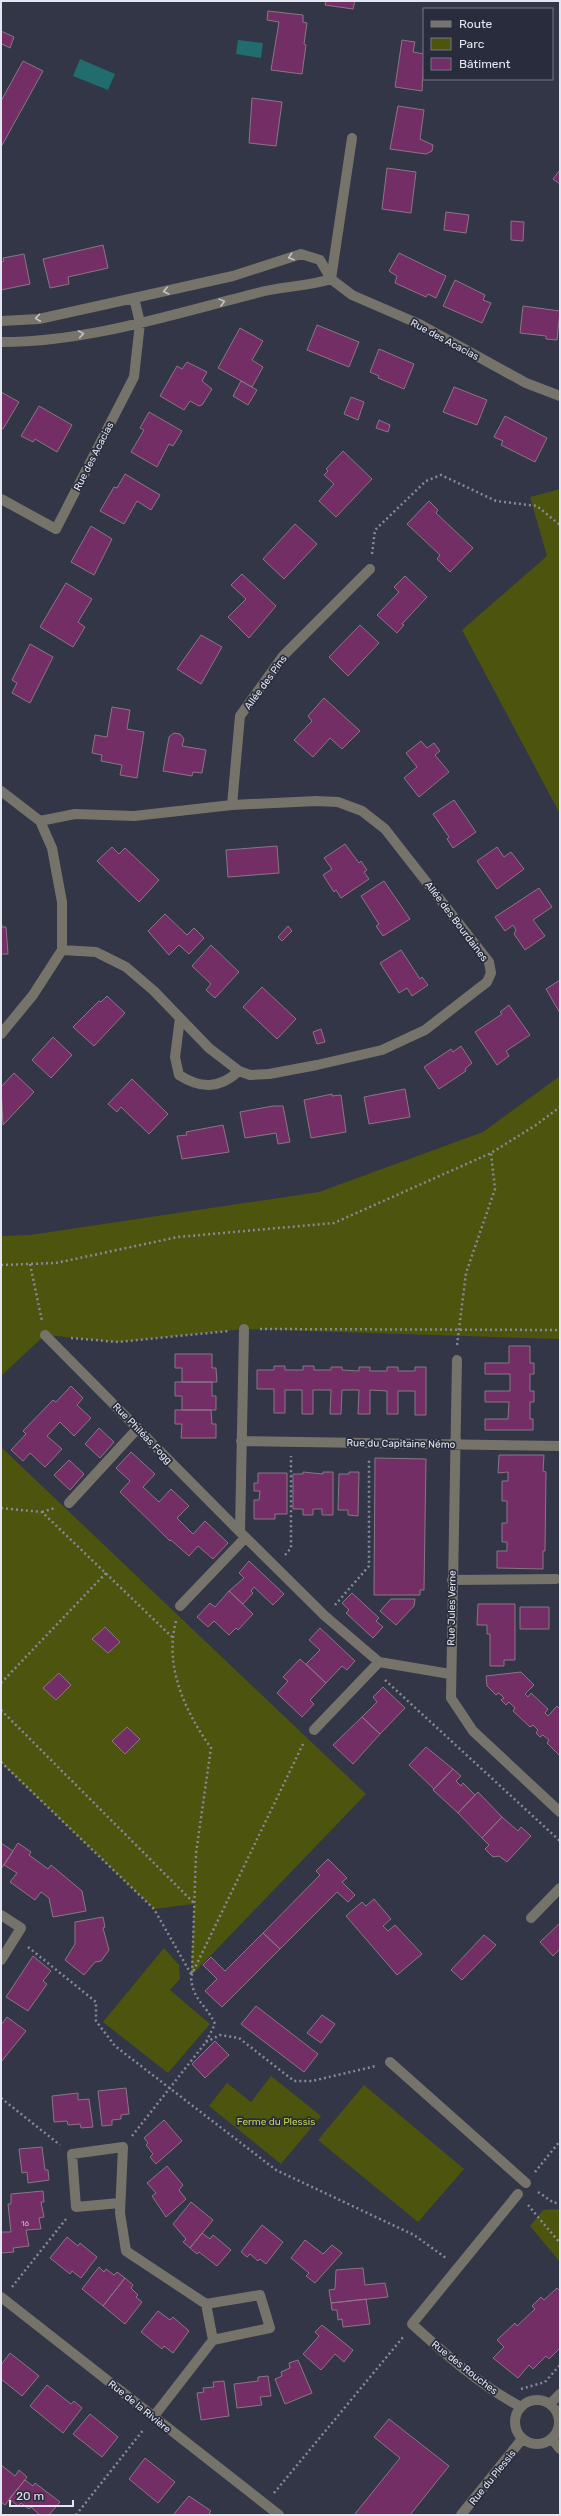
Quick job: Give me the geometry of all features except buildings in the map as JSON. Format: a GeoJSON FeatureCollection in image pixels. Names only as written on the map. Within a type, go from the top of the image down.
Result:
{"type":"FeatureCollection","features":[{"type":"Feature","properties":{"kind":"street"},"geometry":{"type":"LineString","coordinates":[[1,342],[34,342],[140,323],[260,292],[307,286],[331,279],[352,138]]}},
{"type":"Feature","properties":{"kind":"street","name":"Rue des Acacias"},"geometry":{"type":"LineString","coordinates":[[1,321],[39,319],[233,276],[302,254],[320,260],[331,279],[352,295],[420,324],[526,383],[560,396]]}},
{"type":"Feature","properties":{"kind":"street","name":"Rue des Acacias"},"geometry":{"type":"LineString","coordinates":[[1,499],[56,529],[134,377],[140,323],[134,298]]}},
{"type":"Feature","properties":{"kind":"street","name":"Allée des Pins"},"geometry":{"type":"LineString","coordinates":[[232,805],[240,716],[283,656],[370,568]]}},
{"type":"Feature","properties":{"kind":"street"},"geometry":{"type":"LineString","coordinates":[[1,791],[40,821],[52,848],[62,902],[62,950],[33,995],[1,1034]]}},
{"type":"Feature","properties":{"kind":"street","name":"Allée des Bourdaines"},"geometry":{"type":"LineString","coordinates":[[40,821],[74,814],[134,816],[232,805],[316,801],[338,802],[362,811],[389,835],[489,962],[491,973],[487,982],[425,1030],[382,1050],[269,1074],[250,1075],[239,1071],[209,1048],[180,1018],[126,967],[96,952],[62,950]]}},
{"type":"Feature","properties":{"kind":"street"},"geometry":{"type":"LineString","coordinates":[[180,1018],[175,1057],[179,1075],[195,1085],[209,1085],[229,1080],[239,1071]]}},
{"type":"Feature","properties":{"kind":"street"},"geometry":{"type":"LineString","coordinates":[[180,1606],[242,1535],[241,1441],[244,1329]]}},
{"type":"Feature","properties":{"kind":"street","name":"Rue Philéas Fogg"},"geometry":{"type":"LineString","coordinates":[[45,1335],[242,1535],[376,1665]]}},
{"type":"Feature","properties":{"kind":"street","name":"Rue Jules Verne"},"geometry":{"type":"LineString","coordinates":[[457,1360],[450,1674],[451,1698],[472,1731],[560,1812]]}},
{"type":"Feature","properties":{"kind":"street"},"geometry":{"type":"LineString","coordinates":[[69,1503],[138,1428]]}},
{"type":"Feature","properties":{"kind":"street","name":"Rue du Capitaine Némo"},"geometry":{"type":"LineString","coordinates":[[241,1441],[560,1446]]}},
{"type":"Feature","properties":{"kind":"street"},"geometry":{"type":"LineString","coordinates":[[452,1580],[556,1579]]}},
{"type":"Feature","properties":{"kind":"street"},"geometry":{"type":"LineString","coordinates":[[314,1730],[376,1665],[450,1674]]}},
{"type":"Feature","properties":{"kind":"street"},"geometry":{"type":"LineString","coordinates":[[531,1918],[560,1888]]}},
{"type":"Feature","properties":{"kind":"street"},"geometry":{"type":"LineString","coordinates":[[1,1915],[21,1928],[1,1960]]}},
{"type":"Feature","properties":{"kind":"street"},"geometry":{"type":"LineString","coordinates":[[390,2062],[526,2183]]}},
{"type":"Feature","properties":{"kind":"street"},"geometry":{"type":"LineString","coordinates":[[120,2203],[76,2207],[72,2154],[123,2147],[120,2203],[126,2251],[206,2304],[260,2295],[270,2328],[213,2340],[154,2416]]}},
{"type":"Feature","properties":{"kind":"street"},"geometry":{"type":"LineString","coordinates":[[412,2324],[518,2194]]}},
{"type":"Feature","properties":{"kind":"street","name":"Rue de la Rivière"},"geometry":{"type":"LineString","coordinates":[[2,2299],[154,2416],[279,2515]]}},
{"type":"Feature","properties":{"kind":"street"},"geometry":{"type":"LineString","coordinates":[[206,2304],[213,2340]]}},
{"type":"Feature","properties":{"kind":"street","name":"Rue des Rouches"},"geometry":{"type":"LineString","coordinates":[[412,2324],[439,2348],[507,2399],[521,2407]]}},
{"type":"Feature","properties":{"kind":"street"},"geometry":{"type":"LineString","coordinates":[[550,2404],[560,2394]]}},
{"type":"Feature","properties":{"kind":"street"},"geometry":{"type":"LineString","coordinates":[[535,2400],[550,2404],[558,2417],[559,2425],[552,2439],[537,2444],[522,2438],[515,2423],[521,2407],[535,2400]]}},
{"type":"Feature","properties":{"kind":"street","name":"Rue du Plessis"},"geometry":{"type":"LineString","coordinates":[[461,2515],[522,2438]]}},
{"type":"Feature","properties":{"kind":"street"},"geometry":{"type":"LineString","coordinates":[[552,2439],[560,2449]]}},
{"type":"Feature","properties":{"kind":"path"},"geometry":{"type":"LineString","coordinates":[[370,568],[375,530],[426,481],[441,475],[496,502],[537,506],[560,525]]}},
{"type":"Feature","properties":{"kind":"path"},"geometry":{"type":"LineString","coordinates":[[1,1265],[56,1263],[178,1237],[334,1223],[490,1153],[536,1125],[560,1107]]}},
{"type":"Feature","properties":{"kind":"path"},"geometry":{"type":"LineString","coordinates":[[458,1330],[466,1273],[495,1189],[490,1153]]}},
{"type":"Feature","properties":{"kind":"path"},"geometry":{"type":"LineString","coordinates":[[30,1264],[45,1335],[118,1342],[244,1329],[560,1330]]}},
{"type":"Feature","properties":{"kind":"path"},"geometry":{"type":"LineString","coordinates":[[275,1566],[292,1548],[291,1441]]}},
{"type":"Feature","properties":{"kind":"path"},"geometry":{"type":"LineString","coordinates":[[325,1616],[369,1566],[369,1442]]}},
{"type":"Feature","properties":{"kind":"path"},"geometry":{"type":"LineString","coordinates":[[1,1508],[42,1512],[172,1637]]}},
{"type":"Feature","properties":{"kind":"path"},"geometry":{"type":"LineString","coordinates":[[1,1683],[106,1573]]}},
{"type":"Feature","properties":{"kind":"path"},"geometry":{"type":"LineString","coordinates":[[123,2147],[168,2087],[206,2042],[215,2024],[211,2015],[192,1990],[196,1853],[211,1748],[191,1720],[178,1690],[172,1637],[180,1606]]}},
{"type":"Feature","properties":{"kind":"path"},"geometry":{"type":"LineString","coordinates":[[376,1665],[560,1842]]}},
{"type":"Feature","properties":{"kind":"path"},"geometry":{"type":"LineString","coordinates":[[1,1710],[194,1903]]}},
{"type":"Feature","properties":{"kind":"path"},"geometry":{"type":"LineString","coordinates":[[192,1976],[305,1741],[314,1730]]}},
{"type":"Feature","properties":{"kind":"path"},"geometry":{"type":"LineString","coordinates":[[1,1762],[154,1909],[192,1976]]}},
{"type":"Feature","properties":{"kind":"path"},"geometry":{"type":"LineString","coordinates":[[16,1937],[96,2002],[96,2021],[115,2046],[276,2170],[414,2235],[458,2266]]}},
{"type":"Feature","properties":{"kind":"path"},"geometry":{"type":"LineString","coordinates":[[206,2042],[220,2035],[239,2038],[294,2081],[312,2081],[390,2062]]}},
{"type":"Feature","properties":{"kind":"path"},"geometry":{"type":"LineString","coordinates":[[1,2098],[72,2154]]}},
{"type":"Feature","properties":{"kind":"path"},"geometry":{"type":"LineString","coordinates":[[560,2141],[526,2183],[554,2203],[560,2202]]}},
{"type":"Feature","properties":{"kind":"path"},"geometry":{"type":"LineString","coordinates":[[518,2194],[560,2243]]}},
{"type":"Feature","properties":{"kind":"path"},"geometry":{"type":"LineString","coordinates":[[2,2299],[76,2207]]}},
{"type":"Feature","properties":{"kind":"path"},"geometry":{"type":"LineString","coordinates":[[265,2504],[412,2324]]}},
{"type":"Feature","properties":{"kind":"path"},"geometry":{"type":"LineString","coordinates":[[507,2399],[513,2392],[545,2382],[560,2365]]}},
{"type":"Feature","properties":{"kind":"path"},"geometry":{"type":"LineString","coordinates":[[76,2515],[154,2416]]}},
{"type":"Feature","properties":{"kind":"green space"},"geometry":{"type":"Polygon","coordinates":[[[560,489],[560,814],[462,630],[547,556],[530,497],[560,489]]]}},
{"type":"Feature","properties":{"kind":"green space"},"geometry":{"type":"Polygon","coordinates":[[[560,1076],[560,1388],[559,1339],[244,1329],[118,1342],[45,1335],[1,1376],[1,1236],[30,1235],[319,1192],[483,1132],[560,1076]]]}},
{"type":"Feature","properties":{"kind":"green space"},"geometry":{"type":"Polygon","coordinates":[[[1,1447],[366,1794],[191,1976],[194,1904],[154,1909],[1,1763],[1,1447]]]}},
{"type":"Feature","properties":{"kind":"green space"},"geometry":{"type":"Polygon","coordinates":[[[164,1948],[179,1965],[180,1979],[170,1990],[210,2024],[168,2073],[103,2022],[164,1948]]]}},
{"type":"Feature","properties":{"kind":"green space","name":"Ferme du Plessis"},"geometry":{"type":"Polygon","coordinates":[[[271,2076],[321,2116],[281,2164],[209,2106],[227,2083],[251,2102],[271,2076]]]}},
{"type":"Feature","properties":{"kind":"green space"},"geometry":{"type":"Polygon","coordinates":[[[364,2085],[464,2169],[418,2222],[318,2140],[364,2085]]]}},
{"type":"Feature","properties":{"kind":"green space"},"geometry":{"type":"Polygon","coordinates":[[[560,2209],[560,2262],[530,2226],[543,2210],[560,2209]]]}},
{"type":"Feature","properties":{"kind":"shaded area"},"geometry":{"type":"Polygon","coordinates":[[[238,40],[263,43],[261,58],[236,54],[238,40]]]}},
{"type":"Feature","properties":{"kind":"shaded area"},"geometry":{"type":"Polygon","coordinates":[[[80,59],[115,74],[108,90],[73,76],[80,59]]]}}]}
